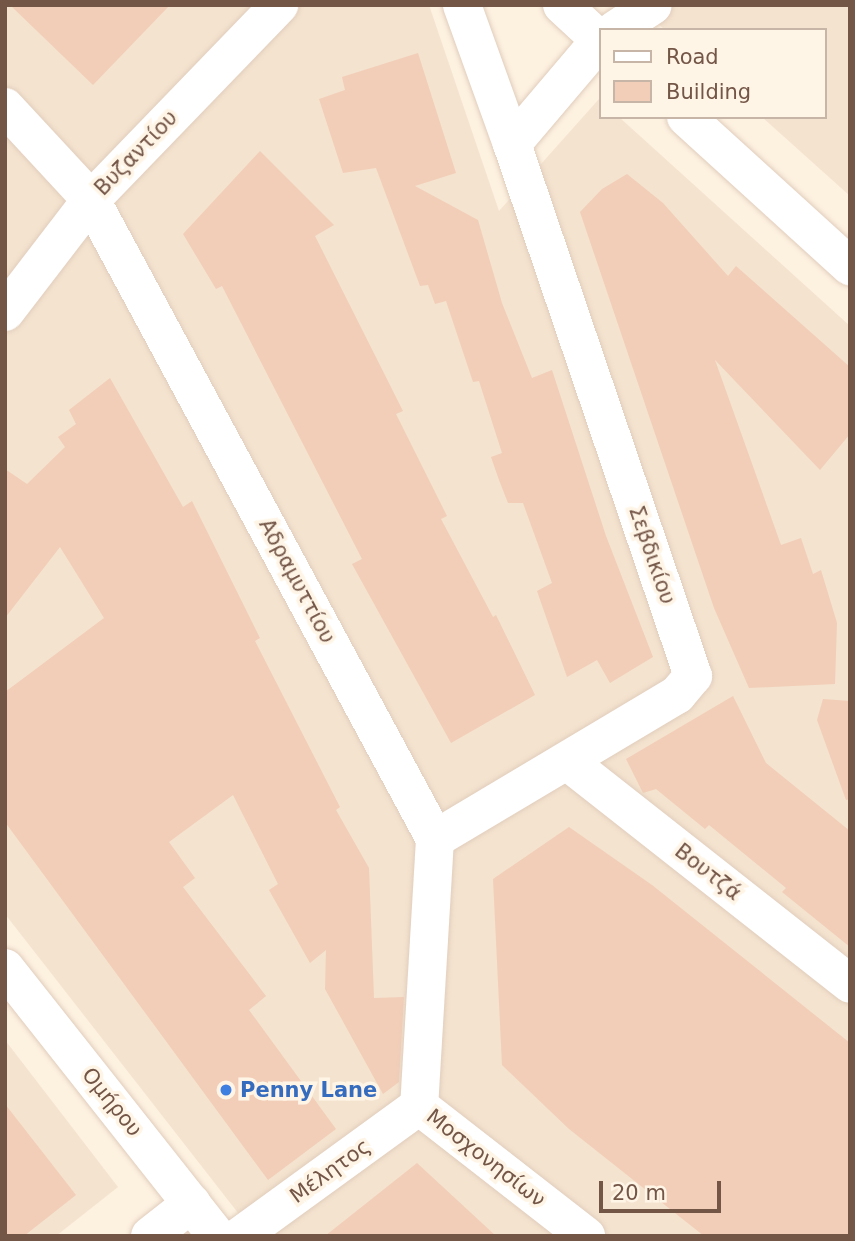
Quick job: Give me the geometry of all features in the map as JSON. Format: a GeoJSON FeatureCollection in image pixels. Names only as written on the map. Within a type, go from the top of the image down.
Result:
{"type":"FeatureCollection","features":[{"type":"Feature","properties":{"kind":"street","name":"Βυζαντίου"},"geometry":{"type":"LineString","coordinates":[[5,313],[91,200],[279,5]]}},
{"type":"Feature","properties":{"kind":"street","name":"Σεβδικίου"},"geometry":{"type":"LineString","coordinates":[[435,839],[677,695],[693,676],[462,5]]}},
{"type":"Feature","properties":{"kind":"street"},"geometry":{"type":"LineString","coordinates":[[562,5],[600,34]]}},
{"type":"Feature","properties":{"kind":"street"},"geometry":{"type":"LineString","coordinates":[[618,28],[653,5]]}},
{"type":"Feature","properties":{"kind":"street"},"geometry":{"type":"LineString","coordinates":[[512,144],[600,42]]}},
{"type":"Feature","properties":{"kind":"street","name":"Αδραμυττίου"},"geometry":{"type":"LineString","coordinates":[[5,107],[91,200],[435,839]]}},
{"type":"Feature","properties":{"kind":"street"},"geometry":{"type":"LineString","coordinates":[[688,119],[850,266]]}},
{"type":"Feature","properties":{"kind":"street","name":"Βουτζά"},"geometry":{"type":"LineString","coordinates":[[567,761],[850,984]]}},
{"type":"Feature","properties":{"kind":"street"},"geometry":{"type":"LineString","coordinates":[[419,1106],[435,839]]}},
{"type":"Feature","properties":{"kind":"street","name":"Ομήρου"},"geometry":{"type":"LineString","coordinates":[[5,968],[218,1236]]}},
{"type":"Feature","properties":{"kind":"street","name":"Μέλητος"},"geometry":{"type":"LineString","coordinates":[[240,1236],[419,1106]]}},
{"type":"Feature","properties":{"kind":"street","name":"Μοσχονησίων"},"geometry":{"type":"LineString","coordinates":[[419,1106],[586,1236]]}},
{"type":"Feature","properties":{"kind":"street"},"geometry":{"type":"LineString","coordinates":[[150,1236],[192,1203]]}},
{"type":"Feature","properties":{"kind":"shaded area"},"geometry":{"type":"Polygon","coordinates":[[[5,5],[429,5],[499,211],[599,99],[600,119],[621,119],[850,326],[850,1236],[256,1236],[5,914],[5,5]]]}},
{"type":"Feature","properties":{"kind":"shaded area"},"geometry":{"type":"Polygon","coordinates":[[[638,5],[850,5],[850,196],[764,119],[827,119],[827,28],[663,28],[638,5]]]}},
{"type":"Feature","properties":{"kind":"shaded area"},"geometry":{"type":"Polygon","coordinates":[[[5,1040],[118,1187],[56,1236],[5,1236],[5,1040]]]}},
{"type":"Feature","properties":{"kind":"building"},"geometry":{"type":"Polygon","coordinates":[[[10,5],[170,5],[93,85],[10,5]]]}},
{"type":"Feature","properties":{"kind":"building"},"geometry":{"type":"Polygon","coordinates":[[[418,53],[456,173],[415,186],[478,220],[502,303],[532,378],[552,370],[606,536],[653,657],[610,683],[597,660],[567,677],[537,591],[552,583],[523,503],[508,503],[499,480],[491,457],[502,453],[479,381],[473,382],[446,301],[435,304],[428,285],[420,286],[376,168],[343,173],[319,99],[345,90],[342,77],[418,53]]]}},
{"type":"Feature","properties":{"kind":"building"},"geometry":{"type":"Polygon","coordinates":[[[260,151],[334,225],[315,236],[403,411],[396,414],[447,516],[441,519],[493,617],[496,615],[535,695],[451,743],[352,564],[362,559],[222,286],[216,289],[183,234],[260,151]]]}},
{"type":"Feature","properties":{"kind":"building"},"geometry":{"type":"Polygon","coordinates":[[[627,174],[663,203],[728,276],[736,266],[850,367],[850,434],[820,470],[715,360],[781,545],[801,538],[813,574],[821,570],[837,623],[835,684],[749,688],[714,608],[580,212],[602,189],[627,174]]]}},
{"type":"Feature","properties":{"kind":"building"},"geometry":{"type":"Polygon","coordinates":[[[110,378],[183,507],[192,501],[260,638],[255,641],[340,807],[336,810],[369,868],[374,998],[404,997],[399,1082],[383,1094],[325,989],[326,950],[310,963],[269,890],[278,884],[233,795],[169,842],[195,878],[183,887],[266,996],[249,1010],[336,1129],[268,1180],[5,822],[5,692],[104,618],[60,547],[5,618],[5,469],[27,484],[65,447],[58,437],[76,424],[69,410],[110,378]]]}},
{"type":"Feature","properties":{"kind":"building"},"geometry":{"type":"Polygon","coordinates":[[[733,696],[766,763],[850,831],[850,947],[782,892],[786,888],[709,825],[705,829],[656,789],[643,793],[626,759],[733,696]]]}},
{"type":"Feature","properties":{"kind":"building"},"geometry":{"type":"Polygon","coordinates":[[[823,699],[850,701],[850,799],[846,800],[817,720],[823,699]]]}},
{"type":"Feature","properties":{"kind":"building"},"geometry":{"type":"Polygon","coordinates":[[[569,827],[652,885],[850,1043],[850,1236],[704,1236],[569,1129],[502,1065],[493,879],[569,827]]]}},
{"type":"Feature","properties":{"kind":"building"},"geometry":{"type":"Polygon","coordinates":[[[5,1104],[76,1195],[24,1236],[5,1236],[5,1104]]]}},
{"type":"Feature","properties":{"kind":"building"},"geometry":{"type":"Polygon","coordinates":[[[417,1163],[496,1236],[325,1236],[417,1163]]]}},
{"type":"Feature","properties":{"kind":"place","name":"Penny Lane"},"geometry":{"type":"Point","coordinates":[226,1090]}}]}
